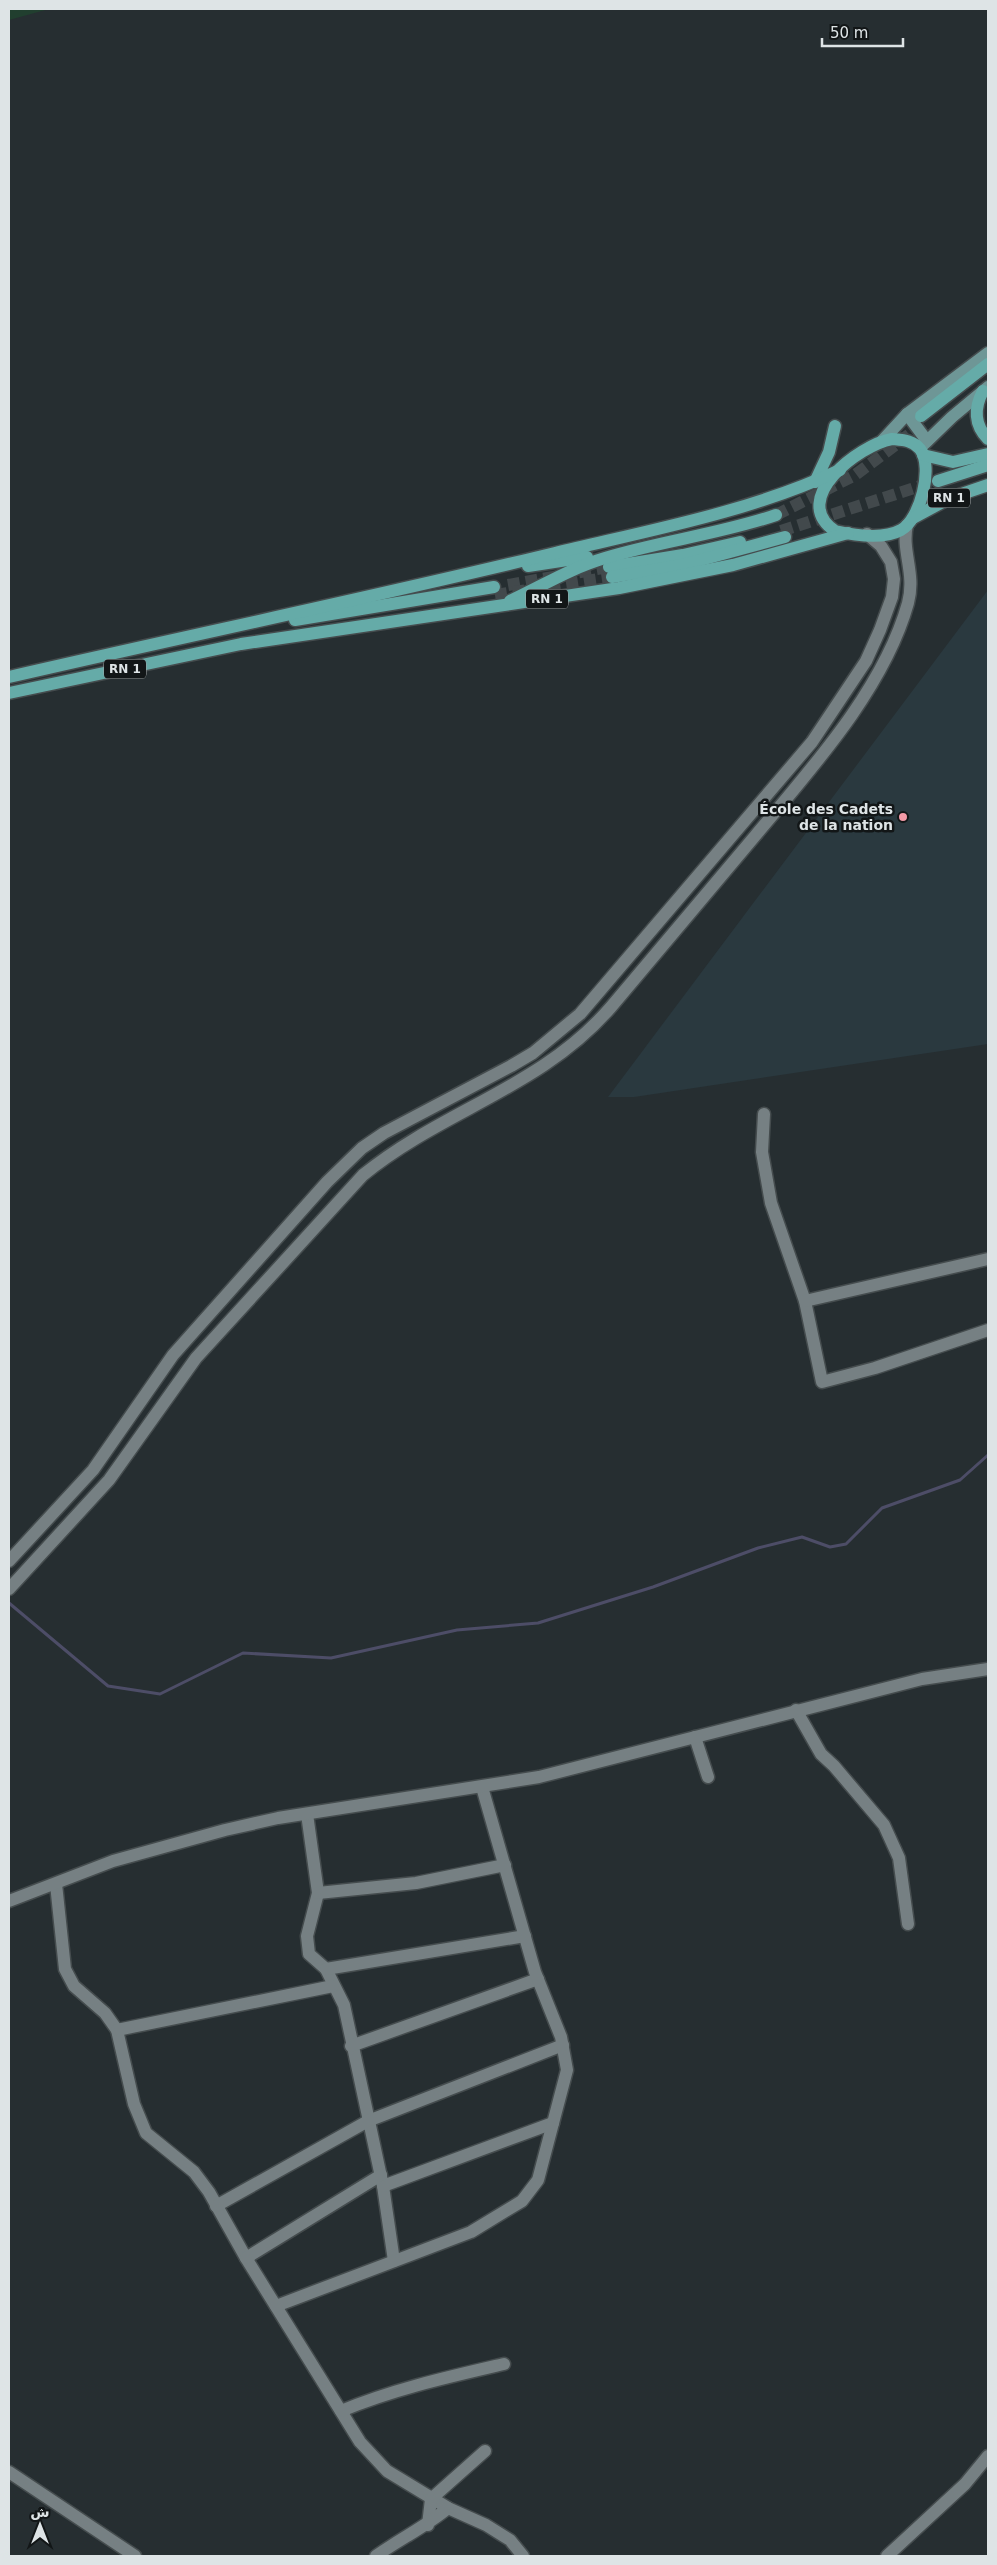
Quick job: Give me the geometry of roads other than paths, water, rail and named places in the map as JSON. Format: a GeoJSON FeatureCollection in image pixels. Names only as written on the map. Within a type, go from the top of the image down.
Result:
{"type":"FeatureCollection","features":[{"type":"Feature","properties":{"kind":"main road"},"geometry":{"type":"LineString","coordinates":[[496,568],[740,508],[815,482],[840,470],[882,441],[907,414],[988,353]]}},
{"type":"Feature","properties":{"kind":"main road"},"geometry":{"type":"LineString","coordinates":[[988,364],[923,419],[988,373]]}},
{"type":"Feature","properties":{"kind":"main road"},"geometry":{"type":"LineString","coordinates":[[923,448],[986,389]]}},
{"type":"Feature","properties":{"kind":"main road"},"geometry":{"type":"LineString","coordinates":[[986,389],[977,402],[977,420],[988,439]]}},
{"type":"Feature","properties":{"kind":"main road"},"geometry":{"type":"LineString","coordinates":[[840,470],[822,489],[819,508],[824,521],[830,527],[848,533],[890,534],[910,522],[921,498],[925,478],[923,448],[907,414]]}},
{"type":"Feature","properties":{"kind":"main road"},"geometry":{"type":"LineString","coordinates":[[815,482],[829,452],[835,426]]}},
{"type":"Feature","properties":{"kind":"main road"},"geometry":{"type":"LineString","coordinates":[[882,441],[903,440],[953,462],[988,454]]}},
{"type":"Feature","properties":{"kind":"main road"},"geometry":{"type":"LineString","coordinates":[[988,465],[939,484],[988,472]]}},
{"type":"Feature","properties":{"kind":"main road","name":"RN 1"},"geometry":{"type":"LineString","coordinates":[[910,522],[950,498],[988,485]]}},
{"type":"Feature","properties":{"kind":"main road"},"geometry":{"type":"LineString","coordinates":[[228,627],[260,626],[495,597],[591,562],[746,525],[775,512],[583,558],[533,566],[496,568]]}},
{"type":"Feature","properties":{"kind":"main road","name":"RN 1"},"geometry":{"type":"LineString","coordinates":[[9,693],[241,644],[495,597],[619,588],[733,565],[848,533]]}},
{"type":"Feature","properties":{"kind":"main road"},"geometry":{"type":"LineString","coordinates":[[610,572],[682,565],[783,534]]}},
{"type":"Feature","properties":{"kind":"main road","name":"RN 1"},"geometry":{"type":"LineString","coordinates":[[9,677],[496,568]]}},
{"type":"Feature","properties":{"kind":"street"},"geometry":{"type":"LineString","coordinates":[[9,1589],[109,1480],[186,1369],[363,1175],[391,1152],[426,1130],[543,1068],[592,1030],[827,750],[869,686],[889,649],[908,603],[912,581],[905,537],[910,522]]}},
{"type":"Feature","properties":{"kind":"street"},"geometry":{"type":"LineString","coordinates":[[9,1561],[93,1470],[173,1355],[327,1182],[362,1148],[384,1133],[526,1058],[580,1014],[812,742],[866,660],[892,597],[894,579],[891,562],[881,546],[867,534]]}},
{"type":"Feature","properties":{"kind":"street"},"geometry":{"type":"LineString","coordinates":[[764,1114],[762,1152],[771,1202],[805,1301],[822,1382],[875,1368],[988,1330]]}},
{"type":"Feature","properties":{"kind":"street"},"geometry":{"type":"LineString","coordinates":[[805,1301],[988,1259]]}},
{"type":"Feature","properties":{"kind":"street"},"geometry":{"type":"LineString","coordinates":[[9,1901],[24,1893],[51,1886],[113,1861],[176,1842],[225,1830],[307,1814],[482,1787],[540,1776],[922,1679],[988,1669]]}},
{"type":"Feature","properties":{"kind":"street"},"geometry":{"type":"LineString","coordinates":[[796,1710],[821,1754],[834,1766],[884,1825],[899,1858],[908,1924]]}},
{"type":"Feature","properties":{"kind":"street"},"geometry":{"type":"LineString","coordinates":[[695,1736],[708,1777]]}},
{"type":"Feature","properties":{"kind":"street"},"geometry":{"type":"LineString","coordinates":[[276,2306],[471,2232],[522,2201],[538,2180],[567,2070],[563,2045],[538,1979],[482,1787]]}},
{"type":"Feature","properties":{"kind":"street"},"geometry":{"type":"LineString","coordinates":[[307,1814],[318,1893],[307,1936],[309,1954],[326,1969],[333,1986],[339,1991],[344,2005],[351,2046],[382,2180],[394,2261]]}},
{"type":"Feature","properties":{"kind":"street"},"geometry":{"type":"LineString","coordinates":[[318,1893],[416,1883],[505,1865]]}},
{"type":"Feature","properties":{"kind":"street"},"geometry":{"type":"LineString","coordinates":[[51,1886],[65,1969],[74,1986],[105,2013],[117,2030],[134,2104],[146,2133],[194,2172],[360,2442],[387,2471],[431,2499],[486,2525],[510,2540],[523,2556]]}},
{"type":"Feature","properties":{"kind":"street"},"geometry":{"type":"LineString","coordinates":[[326,1969],[525,1936]]}},
{"type":"Feature","properties":{"kind":"street"},"geometry":{"type":"LineString","coordinates":[[351,2046],[538,1979]]}},
{"type":"Feature","properties":{"kind":"street"},"geometry":{"type":"LineString","coordinates":[[117,2030],[333,1986]]}},
{"type":"Feature","properties":{"kind":"street"},"geometry":{"type":"LineString","coordinates":[[216,2206],[368,2121],[563,2045]]}},
{"type":"Feature","properties":{"kind":"street"},"geometry":{"type":"LineString","coordinates":[[246,2258],[382,2180],[554,2123]]}},
{"type":"Feature","properties":{"kind":"street"},"geometry":{"type":"LineString","coordinates":[[341,2411],[379,2395],[504,2364]]}},
{"type":"Feature","properties":{"kind":"street"},"geometry":{"type":"LineString","coordinates":[[428,2525],[431,2499],[485,2451]]}},
{"type":"Feature","properties":{"kind":"street"},"geometry":{"type":"LineString","coordinates":[[886,2556],[965,2484],[988,2456]]}},
{"type":"Feature","properties":{"kind":"street"},"geometry":{"type":"LineString","coordinates":[[9,2472],[135,2556]]}},
{"type":"Feature","properties":{"kind":"street"},"geometry":{"type":"LineString","coordinates":[[376,2556],[393,2544],[428,2525],[448,2508]]}},
{"type":"Feature","properties":{"kind":"waterway"},"geometry":{"type":"LineString","coordinates":[[9,1603],[108,1686],[160,1694],[243,1653],[331,1658],[457,1630],[538,1623],[653,1587],[758,1548],[802,1537],[830,1547],[846,1544],[882,1508],[960,1480],[988,1455]]}},
{"type":"Feature","properties":{"kind":"tunnel"},"geometry":{"type":"LineString","coordinates":[[776,515],[855,475],[926,422]]}},
{"type":"Feature","properties":{"kind":"tunnel"},"geometry":{"type":"LineString","coordinates":[[781,531],[933,482]]}},
{"type":"Feature","properties":{"kind":"tunnel"},"geometry":{"type":"LineString","coordinates":[[508,585],[609,567]]}},
{"type":"Feature","properties":{"kind":"tunnel"},"geometry":{"type":"LineString","coordinates":[[495,595],[612,577]]}},
{"type":"Feature","properties":{"kind":"place","name":"École des Cadets de la nation"},"geometry":{"type":"Point","coordinates":[903,817]}}]}
